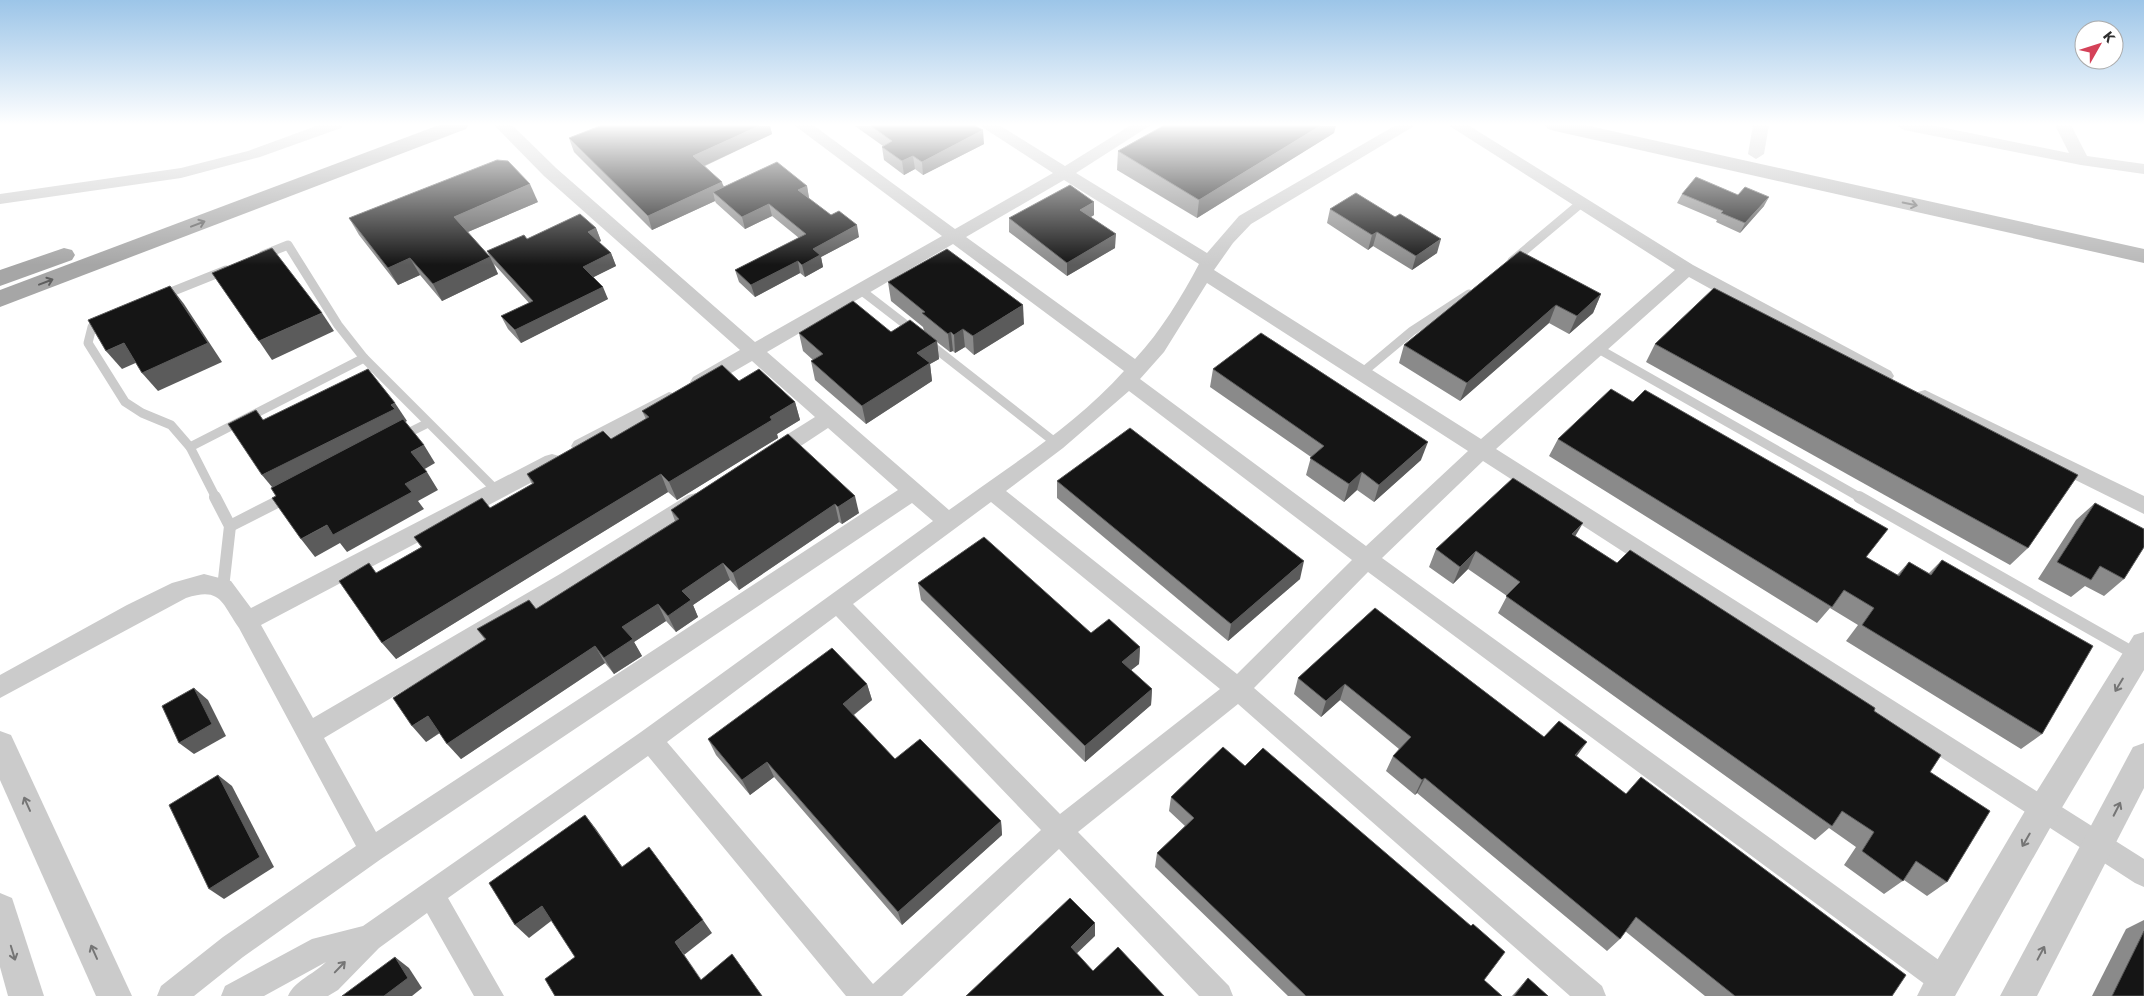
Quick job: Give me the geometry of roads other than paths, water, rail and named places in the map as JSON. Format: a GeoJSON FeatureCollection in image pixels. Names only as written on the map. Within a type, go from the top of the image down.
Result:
{"type":"FeatureCollection","features":[{"type":"Feature","properties":{"kind":"main road"},"geometry":{"type":"LineString","coordinates":[[0,278],[291,171]]}},
{"type":"Feature","properties":{"kind":"main road"},"geometry":{"type":"LineString","coordinates":[[0,299],[338,171]]}},
{"type":"Feature","properties":{"kind":"main road"},"geometry":{"type":"LineString","coordinates":[[1761,171],[2144,256]]}},
{"type":"Feature","properties":{"kind":"main road"},"geometry":{"type":"LineString","coordinates":[[1834,171],[2144,241]]}},
{"type":"Feature","properties":{"kind":"street"},"geometry":{"type":"LineString","coordinates":[[0,199],[187,171]]}},
{"type":"Feature","properties":{"kind":"street"},"geometry":{"type":"LineString","coordinates":[[549,171],[949,523]]}},
{"type":"Feature","properties":{"kind":"street"},"geometry":{"type":"LineString","coordinates":[[864,171],[953,237],[1367,559],[1940,988],[2043,810],[2140,650]]}},
{"type":"Feature","properties":{"kind":"street"},"geometry":{"type":"LineString","coordinates":[[1060,171],[1363,372],[2144,874]]}},
{"type":"Feature","properties":{"kind":"street"},"geometry":{"type":"LineString","coordinates":[[247,621],[497,491],[754,353],[1068,171]]}},
{"type":"Feature","properties":{"kind":"street"},"geometry":{"type":"LineString","coordinates":[[302,996],[328,980],[369,938],[650,740],[1056,443],[1116,394],[1157,347],[1192,295],[1206,267],[1227,239],[1245,220],[1329,171]]}},
{"type":"Feature","properties":{"kind":"street"},"geometry":{"type":"LineString","coordinates":[[1528,171],[1687,269],[1905,387],[2144,506]]}},
{"type":"Feature","properties":{"kind":"street"},"geometry":{"type":"LineString","coordinates":[[881,996],[1059,831],[1238,688],[1367,559],[1483,449],[1687,269]]}},
{"type":"Feature","properties":{"kind":"street"},"geometry":{"type":"LineString","coordinates":[[753,466],[829,418]]}},
{"type":"Feature","properties":{"kind":"street"},"geometry":{"type":"LineString","coordinates":[[171,996],[233,947],[372,850],[913,491]]}},
{"type":"Feature","properties":{"kind":"street"},"geometry":{"type":"LineString","coordinates":[[992,491],[1238,688],[1592,996]]}},
{"type":"Feature","properties":{"kind":"street"},"geometry":{"type":"LineString","coordinates":[[308,734],[568,581],[711,492]]}},
{"type":"Feature","properties":{"kind":"street"},"geometry":{"type":"LineString","coordinates":[[0,687],[135,612],[180,590],[204,583],[223,588],[247,621],[372,850]]}},
{"type":"Feature","properties":{"kind":"street"},"geometry":{"type":"LineString","coordinates":[[838,604],[1219,996]]}},
{"type":"Feature","properties":{"kind":"street"},"geometry":{"type":"LineString","coordinates":[[650,740],[864,996]]}},
{"type":"Feature","properties":{"kind":"street"},"geometry":{"type":"LineString","coordinates":[[0,745],[114,996]]}},
{"type":"Feature","properties":{"kind":"street"},"geometry":{"type":"LineString","coordinates":[[2018,996],[2144,757]]}},
{"type":"Feature","properties":{"kind":"street"},"geometry":{"type":"LineString","coordinates":[[432,894],[490,996]]}},
{"type":"Feature","properties":{"kind":"street"},"geometry":{"type":"LineString","coordinates":[[0,910],[26,996]]}},
{"type":"Feature","properties":{"kind":"street"},"geometry":{"type":"LineString","coordinates":[[235,996],[322,949],[369,938]]}},
{"type":"Feature","properties":{"kind":"lane"},"geometry":{"type":"LineString","coordinates":[[1508,264],[1580,204]]}},
{"type":"Feature","properties":{"kind":"lane"},"geometry":{"type":"LineString","coordinates":[[250,260],[288,245],[338,325],[364,358],[497,491]]}},
{"type":"Feature","properties":{"kind":"lane"},"geometry":{"type":"LineString","coordinates":[[148,300],[232,267]]}},
{"type":"Feature","properties":{"kind":"lane"},"geometry":{"type":"LineString","coordinates":[[862,291],[1056,443]]}},
{"type":"Feature","properties":{"kind":"lane"},"geometry":{"type":"LineString","coordinates":[[1363,372],[1412,331],[1474,291]]}},
{"type":"Feature","properties":{"kind":"lane"},"geometry":{"type":"LineString","coordinates":[[111,315],[92,327],[88,342],[125,402],[142,413],[171,425],[190,447],[230,526],[223,588]]}},
{"type":"Feature","properties":{"kind":"lane"},"geometry":{"type":"LineString","coordinates":[[1597,348],[2140,650]]}},
{"type":"Feature","properties":{"kind":"lane"},"geometry":{"type":"LineString","coordinates":[[190,447],[364,358]]}},
{"type":"Feature","properties":{"kind":"lane"},"geometry":{"type":"LineString","coordinates":[[394,441],[428,423]]}},
{"type":"Feature","properties":{"kind":"lane"},"geometry":{"type":"LineString","coordinates":[[230,526],[299,490]]}}]}
